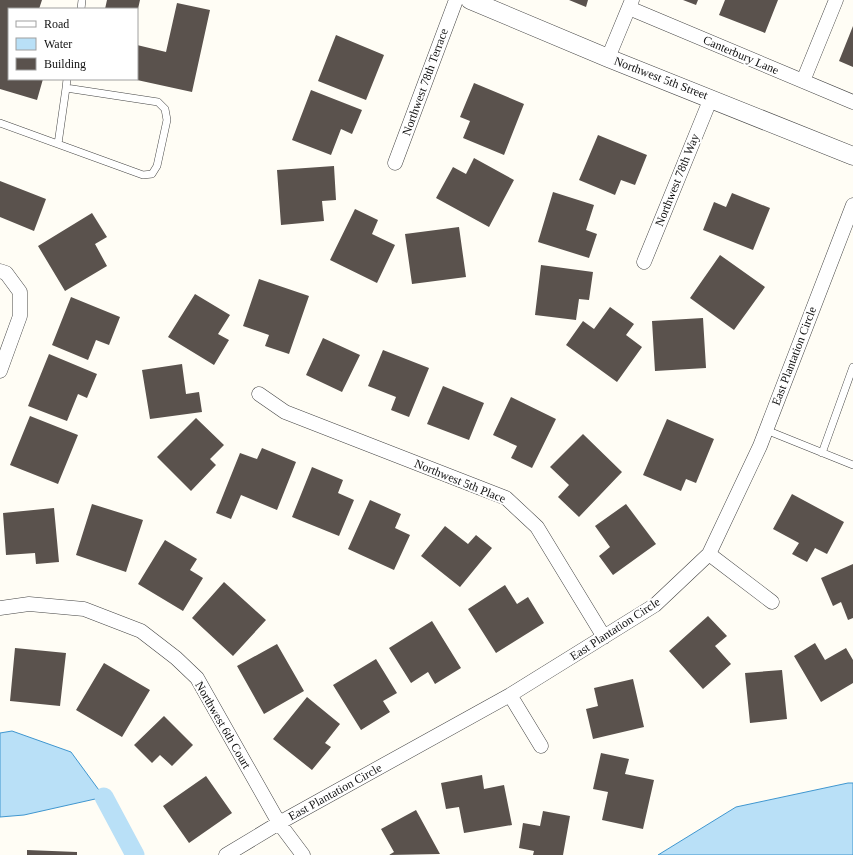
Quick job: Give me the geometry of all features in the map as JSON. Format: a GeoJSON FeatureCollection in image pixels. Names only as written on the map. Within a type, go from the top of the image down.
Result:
{"type":"FeatureCollection","features":[{"type":"Feature","properties":{"kind":"street","name":"Northwest 78th Terrace"},"geometry":{"type":"LineString","coordinates":[[395,163],[456,0]]}},
{"type":"Feature","properties":{"kind":"street","name":"Northwest 5th Street"},"geometry":{"type":"LineString","coordinates":[[470,0],[494,7],[608,58],[853,156]]}},
{"type":"Feature","properties":{"kind":"street"},"geometry":{"type":"LineString","coordinates":[[803,81],[836,0]]}},
{"type":"Feature","properties":{"kind":"street"},"geometry":{"type":"LineString","coordinates":[[608,58],[630,4]]}},
{"type":"Feature","properties":{"kind":"street","name":"Canterbury Lane"},"geometry":{"type":"LineString","coordinates":[[630,4],[853,102]]}},
{"type":"Feature","properties":{"kind":"street","name":"Northwest 78th Way"},"geometry":{"type":"LineString","coordinates":[[644,262],[711,98]]}},
{"type":"Feature","properties":{"kind":"street","name":"East Plantation Circle"},"geometry":{"type":"LineString","coordinates":[[226,855],[279,823],[510,695],[604,637],[655,605],[709,554],[766,430],[853,205]]}},
{"type":"Feature","properties":{"kind":"street"},"geometry":{"type":"LineString","coordinates":[[0,271],[6,273],[20,292],[20,316],[0,371]]}},
{"type":"Feature","properties":{"kind":"street","name":"Northwest 5th Place"},"geometry":{"type":"LineString","coordinates":[[260,394],[285,412],[506,498],[537,527],[604,637]]}},
{"type":"Feature","properties":{"kind":"street"},"geometry":{"type":"LineString","coordinates":[[709,554],[772,602]]}},
{"type":"Feature","properties":{"kind":"street","name":"Northwest 6th Court"},"geometry":{"type":"LineString","coordinates":[[0,608],[29,604],[84,609],[141,630],[176,658],[197,678],[279,823],[303,855]]}},
{"type":"Feature","properties":{"kind":"street"},"geometry":{"type":"LineString","coordinates":[[510,695],[541,746]]}},
{"type":"Feature","properties":{"kind":"lane"},"geometry":{"type":"LineString","coordinates":[[58,144],[68,80]]}},
{"type":"Feature","properties":{"kind":"lane"},"geometry":{"type":"LineString","coordinates":[[0,122],[143,175],[152,174],[157,166],[167,120],[165,109],[158,102],[66,88]]}},
{"type":"Feature","properties":{"kind":"lane"},"geometry":{"type":"LineString","coordinates":[[822,453],[853,367]]}},
{"type":"Feature","properties":{"kind":"lane"},"geometry":{"type":"LineString","coordinates":[[766,430],[853,465]]}},
{"type":"Feature","properties":{"kind":"water"},"geometry":{"type":"Polygon","coordinates":[[[12,731],[71,752],[104,797],[24,815],[0,817],[0,733],[12,731]]]}},
{"type":"Feature","properties":{"kind":"water"},"geometry":{"type":"Polygon","coordinates":[[[853,783],[853,855],[658,855],[736,807],[853,783]]]}},
{"type":"Feature","properties":{"kind":"building"},"geometry":{"type":"Polygon","coordinates":[[[0,0],[42,0],[39,8],[8,8],[8,80],[43,80],[37,100],[0,89],[0,0]]]}},
{"type":"Feature","properties":{"kind":"building"},"geometry":{"type":"Polygon","coordinates":[[[107,0],[140,0],[138,9],[105,8],[107,0]]]}},
{"type":"Feature","properties":{"kind":"building"},"geometry":{"type":"Polygon","coordinates":[[[569,0],[588,0],[586,7],[569,0]]]}},
{"type":"Feature","properties":{"kind":"building"},"geometry":{"type":"Polygon","coordinates":[[[683,0],[698,0],[696,5],[683,0]]]}},
{"type":"Feature","properties":{"kind":"building"},"geometry":{"type":"Polygon","coordinates":[[[725,0],[778,0],[765,33],[719,15],[725,0]]]}},
{"type":"Feature","properties":{"kind":"building"},"geometry":{"type":"Polygon","coordinates":[[[177,3],[210,10],[192,92],[137,80],[138,45],[166,52],[177,3]]]}},
{"type":"Feature","properties":{"kind":"building"},"geometry":{"type":"Polygon","coordinates":[[[853,26],[853,67],[839,61],[853,26]]]}},
{"type":"Feature","properties":{"kind":"building"},"geometry":{"type":"Polygon","coordinates":[[[336,35],[384,55],[366,100],[318,81],[336,35]]]}},
{"type":"Feature","properties":{"kind":"building"},"geometry":{"type":"Polygon","coordinates":[[[474,83],[524,104],[504,155],[463,138],[470,121],[460,117],[474,83]]]}},
{"type":"Feature","properties":{"kind":"building"},"geometry":{"type":"Polygon","coordinates":[[[311,90],[362,110],[352,134],[341,129],[331,155],[292,140],[311,90]]]}},
{"type":"Feature","properties":{"kind":"building"},"geometry":{"type":"Polygon","coordinates":[[[598,135],[647,155],[635,185],[621,180],[615,195],[579,180],[598,135]]]}},
{"type":"Feature","properties":{"kind":"building"},"geometry":{"type":"Polygon","coordinates":[[[474,158],[514,180],[489,227],[436,198],[453,167],[466,174],[474,158]]]}},
{"type":"Feature","properties":{"kind":"building"},"geometry":{"type":"Polygon","coordinates":[[[334,166],[336,200],[322,201],[324,221],[281,225],[277,170],[334,166]]]}},
{"type":"Feature","properties":{"kind":"building"},"geometry":{"type":"Polygon","coordinates":[[[0,181],[46,199],[34,231],[0,217],[0,181]]]}},
{"type":"Feature","properties":{"kind":"building"},"geometry":{"type":"Polygon","coordinates":[[[553,192],[594,205],[586,230],[597,234],[589,258],[538,242],[553,192]]]}},
{"type":"Feature","properties":{"kind":"building"},"geometry":{"type":"Polygon","coordinates":[[[732,193],[770,208],[753,250],[703,230],[714,202],[726,207],[732,193]]]}},
{"type":"Feature","properties":{"kind":"building"},"geometry":{"type":"Polygon","coordinates":[[[355,209],[378,220],[372,234],[395,245],[377,283],[330,260],[355,209]]]}},
{"type":"Feature","properties":{"kind":"building"},"geometry":{"type":"Polygon","coordinates":[[[92,213],[107,237],[95,244],[107,266],[65,291],[38,246],[92,213]]]}},
{"type":"Feature","properties":{"kind":"building"},"geometry":{"type":"Polygon","coordinates":[[[459,227],[466,277],[412,284],[405,234],[459,227]]]}},
{"type":"Feature","properties":{"kind":"building"},"geometry":{"type":"Polygon","coordinates":[[[720,255],[765,287],[734,330],[690,298],[720,255]]]}},
{"type":"Feature","properties":{"kind":"building"},"geometry":{"type":"Polygon","coordinates":[[[541,265],[593,272],[589,300],[579,299],[576,320],[535,315],[541,265]]]}},
{"type":"Feature","properties":{"kind":"building"},"geometry":{"type":"Polygon","coordinates":[[[259,279],[309,296],[289,354],[265,346],[269,335],[243,326],[259,279]]]}},
{"type":"Feature","properties":{"kind":"building"},"geometry":{"type":"Polygon","coordinates":[[[195,294],[230,315],[218,334],[229,340],[214,365],[168,337],[195,294]]]}},
{"type":"Feature","properties":{"kind":"building"},"geometry":{"type":"Polygon","coordinates":[[[71,297],[120,317],[109,345],[96,340],[88,360],[52,345],[71,297]]]}},
{"type":"Feature","properties":{"kind":"building"},"geometry":{"type":"Polygon","coordinates":[[[610,307],[634,324],[626,335],[642,347],[617,382],[566,345],[583,321],[594,329],[610,307]]]}},
{"type":"Feature","properties":{"kind":"building"},"geometry":{"type":"Polygon","coordinates":[[[703,318],[706,368],[655,371],[652,321],[703,318]]]}},
{"type":"Feature","properties":{"kind":"building"},"geometry":{"type":"Polygon","coordinates":[[[323,338],[360,355],[342,392],[306,375],[323,338]]]}},
{"type":"Feature","properties":{"kind":"building"},"geometry":{"type":"Polygon","coordinates":[[[383,350],[429,368],[409,417],[391,410],[396,397],[368,386],[383,350]]]}},
{"type":"Feature","properties":{"kind":"building"},"geometry":{"type":"Polygon","coordinates":[[[49,354],[97,374],[87,398],[78,394],[67,421],[28,406],[49,354]]]}},
{"type":"Feature","properties":{"kind":"building"},"geometry":{"type":"Polygon","coordinates":[[[182,364],[186,394],[199,392],[202,412],[150,419],[142,370],[182,364]]]}},
{"type":"Feature","properties":{"kind":"building"},"geometry":{"type":"Polygon","coordinates":[[[443,386],[484,403],[469,440],[427,424],[443,386]]]}},
{"type":"Feature","properties":{"kind":"building"},"geometry":{"type":"Polygon","coordinates":[[[511,397],[556,419],[532,468],[511,458],[517,446],[493,435],[511,397]]]}},
{"type":"Feature","properties":{"kind":"building"},"geometry":{"type":"Polygon","coordinates":[[[30,416],[78,435],[58,484],[10,465],[30,416]]]}},
{"type":"Feature","properties":{"kind":"building"},"geometry":{"type":"Polygon","coordinates":[[[196,418],[224,445],[210,459],[216,465],[191,491],[157,457],[196,418]]]}},
{"type":"Feature","properties":{"kind":"building"},"geometry":{"type":"Polygon","coordinates":[[[667,419],[714,439],[696,483],[686,479],[681,491],[643,475],[667,419]]]}},
{"type":"Feature","properties":{"kind":"building"},"geometry":{"type":"Polygon","coordinates":[[[583,434],[622,472],[579,517],[558,497],[569,485],[550,467],[583,434]]]}},
{"type":"Feature","properties":{"kind":"building"},"geometry":{"type":"Polygon","coordinates":[[[262,448],[296,462],[277,510],[241,495],[231,519],[216,513],[240,453],[257,459],[262,448]]]}},
{"type":"Feature","properties":{"kind":"building"},"geometry":{"type":"Polygon","coordinates":[[[312,467],[343,480],[338,493],[354,500],[339,536],[292,517],[312,467]]]}},
{"type":"Feature","properties":{"kind":"building"},"geometry":{"type":"Polygon","coordinates":[[[792,494],[844,522],[827,554],[815,548],[807,562],[792,554],[799,543],[773,529],[792,494]]]}},
{"type":"Feature","properties":{"kind":"building"},"geometry":{"type":"Polygon","coordinates":[[[370,500],[401,514],[395,528],[410,535],[394,570],[348,549],[370,500]]]}},
{"type":"Feature","properties":{"kind":"building"},"geometry":{"type":"Polygon","coordinates":[[[92,504],[143,520],[126,572],[76,555],[92,504]]]}},
{"type":"Feature","properties":{"kind":"building"},"geometry":{"type":"Polygon","coordinates":[[[626,504],[656,544],[613,575],[599,556],[610,547],[595,526],[626,504]]]}},
{"type":"Feature","properties":{"kind":"building"},"geometry":{"type":"Polygon","coordinates":[[[54,508],[59,562],[36,564],[35,553],[6,555],[3,513],[54,508]]]}},
{"type":"Feature","properties":{"kind":"building"},"geometry":{"type":"Polygon","coordinates":[[[445,526],[468,544],[476,535],[492,548],[460,587],[421,556],[445,526]]]}},
{"type":"Feature","properties":{"kind":"building"},"geometry":{"type":"Polygon","coordinates":[[[165,540],[197,559],[190,570],[203,578],[183,611],[138,584],[165,540]]]}},
{"type":"Feature","properties":{"kind":"building"},"geometry":{"type":"Polygon","coordinates":[[[853,564],[853,618],[848,620],[841,602],[833,606],[821,578],[853,564]]]}},
{"type":"Feature","properties":{"kind":"building"},"geometry":{"type":"Polygon","coordinates":[[[224,582],[266,620],[233,656],[192,618],[224,582]]]}},
{"type":"Feature","properties":{"kind":"building"},"geometry":{"type":"Polygon","coordinates":[[[505,585],[517,604],[528,597],[544,623],[496,653],[468,609],[505,585]]]}},
{"type":"Feature","properties":{"kind":"building"},"geometry":{"type":"Polygon","coordinates":[[[708,616],[727,636],[715,646],[731,664],[703,689],[669,651],[708,616]]]}},
{"type":"Feature","properties":{"kind":"building"},"geometry":{"type":"Polygon","coordinates":[[[432,621],[461,668],[435,684],[428,672],[411,683],[389,648],[432,621]]]}},
{"type":"Feature","properties":{"kind":"building"},"geometry":{"type":"Polygon","coordinates":[[[815,643],[825,660],[846,648],[853,660],[853,683],[821,702],[794,656],[815,643]]]}},
{"type":"Feature","properties":{"kind":"building"},"geometry":{"type":"Polygon","coordinates":[[[277,644],[304,691],[264,714],[237,666],[277,644]]]}},
{"type":"Feature","properties":{"kind":"building"},"geometry":{"type":"Polygon","coordinates":[[[15,648],[66,653],[60,706],[10,701],[15,648]]]}},
{"type":"Feature","properties":{"kind":"building"},"geometry":{"type":"Polygon","coordinates":[[[376,659],[397,693],[383,701],[390,712],[361,730],[333,685],[376,659]]]}},
{"type":"Feature","properties":{"kind":"building"},"geometry":{"type":"Polygon","coordinates":[[[104,663],[150,690],[122,737],[76,710],[104,663]]]}},
{"type":"Feature","properties":{"kind":"building"},"geometry":{"type":"Polygon","coordinates":[[[782,670],[787,719],[750,723],[745,673],[782,670]]]}},
{"type":"Feature","properties":{"kind":"building"},"geometry":{"type":"Polygon","coordinates":[[[633,679],[644,727],[593,739],[586,709],[598,706],[594,688],[633,679]]]}},
{"type":"Feature","properties":{"kind":"building"},"geometry":{"type":"Polygon","coordinates":[[[307,697],[340,724],[325,743],[331,747],[312,770],[273,739],[307,697]]]}},
{"type":"Feature","properties":{"kind":"building"},"geometry":{"type":"Polygon","coordinates":[[[164,716],[193,745],[172,766],[160,755],[152,763],[134,745],[164,716]]]}},
{"type":"Feature","properties":{"kind":"building"},"geometry":{"type":"Polygon","coordinates":[[[601,753],[629,759],[625,774],[654,780],[643,829],[602,820],[608,792],[593,789],[601,753]]]}},
{"type":"Feature","properties":{"kind":"building"},"geometry":{"type":"Polygon","coordinates":[[[482,775],[484,789],[504,785],[512,825],[464,833],[459,807],[446,809],[441,783],[482,775]]]}},
{"type":"Feature","properties":{"kind":"building"},"geometry":{"type":"Polygon","coordinates":[[[206,776],[232,813],[189,843],[163,806],[206,776]]]}},
{"type":"Feature","properties":{"kind":"building"},"geometry":{"type":"Polygon","coordinates":[[[416,810],[440,854],[389,855],[394,852],[381,829],[416,810]]]}},
{"type":"Feature","properties":{"kind":"building"},"geometry":{"type":"Polygon","coordinates":[[[543,811],[570,816],[563,855],[533,855],[534,851],[519,848],[523,823],[540,826],[543,811]]]}},
{"type":"Feature","properties":{"kind":"building"},"geometry":{"type":"Polygon","coordinates":[[[27,850],[77,852],[77,855],[27,855],[27,850]]]}},
{"type":"Feature","properties":{"kind":"waterway"},"geometry":{"type":"LineString","coordinates":[[104,797],[135,855]]}}]}
